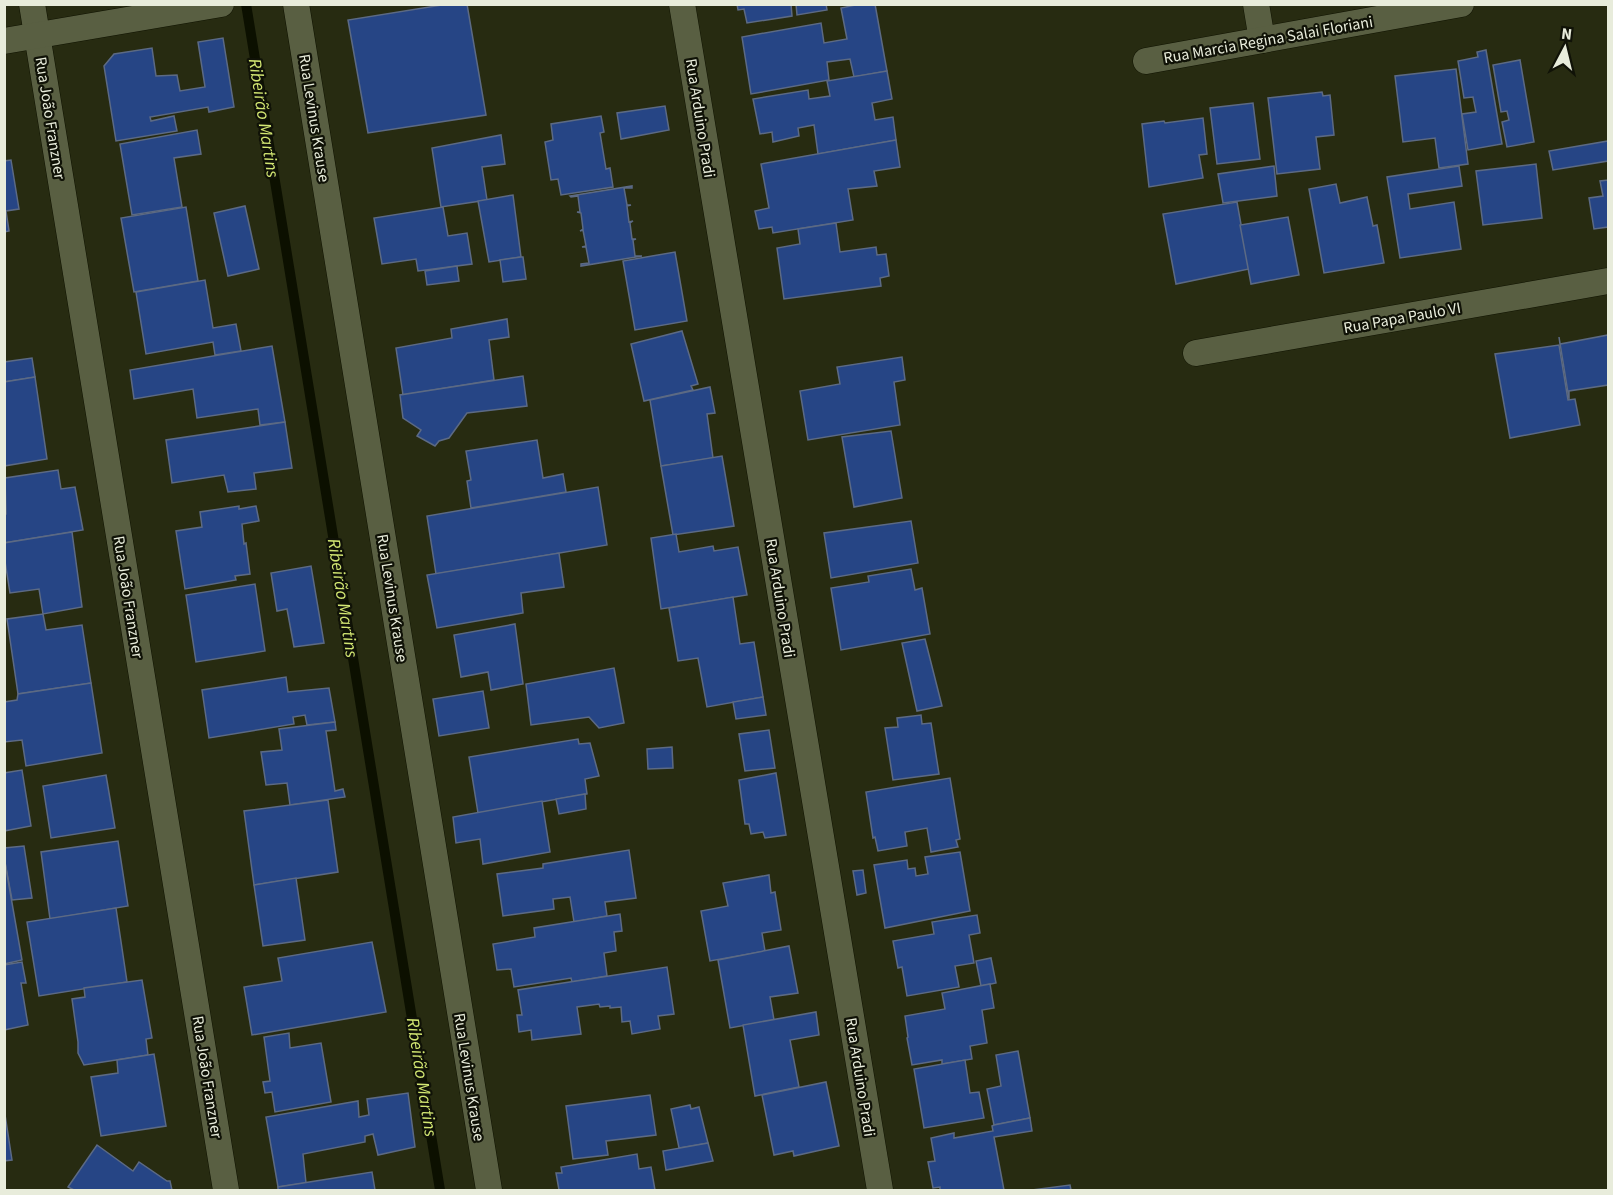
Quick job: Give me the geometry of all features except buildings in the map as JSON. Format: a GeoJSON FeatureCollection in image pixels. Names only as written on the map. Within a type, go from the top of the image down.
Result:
{"type":"FeatureCollection","features":[{"type":"Feature","properties":{"kind":"street","name":"Rua João Franzner"},"geometry":{"type":"LineString","coordinates":[[32,4],[226,1191]]}},
{"type":"Feature","properties":{"kind":"street","name":"Rua Levinus Krause"},"geometry":{"type":"LineString","coordinates":[[296,4],[489,1191]]}},
{"type":"Feature","properties":{"kind":"street","name":"Rua Arduino Pradi"},"geometry":{"type":"LineString","coordinates":[[682,4],[880,1191]]}},
{"type":"Feature","properties":{"kind":"street"},"geometry":{"type":"LineString","coordinates":[[1256,4],[1262,40]]}},
{"type":"Feature","properties":{"kind":"street","name":"Rua Marcia Regina Salai Floriani"},"geometry":{"type":"LineString","coordinates":[[1146,61],[1461,4]]}},
{"type":"Feature","properties":{"kind":"street"},"geometry":{"type":"LineString","coordinates":[[4,41],[221,5]]}},
{"type":"Feature","properties":{"kind":"street","name":"Rua Papa Paulo VI"},"geometry":{"type":"LineString","coordinates":[[1196,354],[1608,281]]}},
{"type":"Feature","properties":{"kind":"waterway","name":"Ribeirão Martins"},"geometry":{"type":"LineString","coordinates":[[246,4],[440,1190]]}}]}
